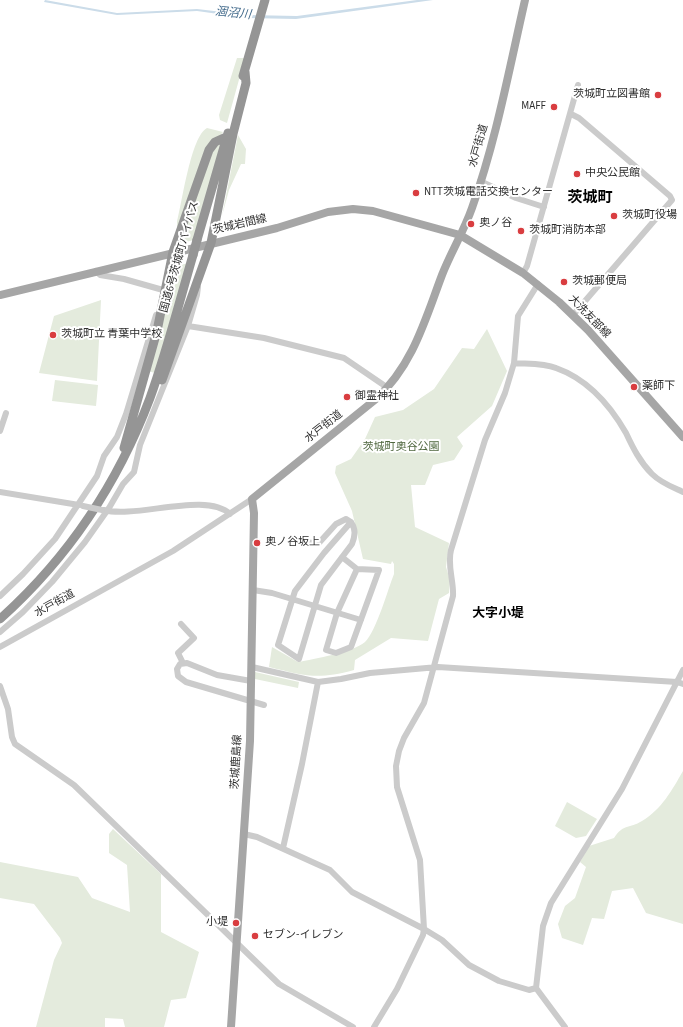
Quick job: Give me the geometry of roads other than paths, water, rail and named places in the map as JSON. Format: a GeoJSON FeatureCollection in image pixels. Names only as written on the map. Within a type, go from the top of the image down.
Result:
{"type":"FeatureCollection","features":[{"type":"Feature","properties":{"kind":"highway","name":"国道6号茨城町バイパス"},"geometry":{"type":"LineString","coordinates":[[0,619],[39,581],[66,550],[90,517],[125,456],[142,417],[162,364],[229,134],[265,0]]}},
{"type":"Feature","properties":{"kind":"highway"},"geometry":{"type":"LineString","coordinates":[[125,456],[134,446],[169,362],[211,243],[229,134]]}},
{"type":"Feature","properties":{"kind":"highway"},"geometry":{"type":"LineString","coordinates":[[116,473],[157,331],[173,252],[209,150],[215,142],[229,134]]}},
{"type":"Feature","properties":{"kind":"main road","name":"水戸街道"},"geometry":{"type":"LineString","coordinates":[[252,499],[388,388],[404,367],[413,351],[444,271],[472,208],[504,96],[525,0]]}},
{"type":"Feature","properties":{"kind":"main road","name":"茨城岩間線"},"geometry":{"type":"LineString","coordinates":[[0,295],[277,228],[328,212],[353,209],[373,210],[460,235]]}},
{"type":"Feature","properties":{"kind":"main road","name":"大洗友部線"},"geometry":{"type":"LineString","coordinates":[[460,235],[538,284],[573,315],[683,437]]}},
{"type":"Feature","properties":{"kind":"main road","name":"茨城鹿島線"},"geometry":{"type":"LineString","coordinates":[[231,1027],[251,702],[254,513],[252,499]]}},
{"type":"Feature","properties":{"kind":"street"},"geometry":{"type":"LineString","coordinates":[[523,274],[527,266],[578,85]]}},
{"type":"Feature","properties":{"kind":"street"},"geometry":{"type":"LineString","coordinates":[[571,114],[579,118],[670,196],[672,200],[573,315]]}},
{"type":"Feature","properties":{"kind":"street"},"geometry":{"type":"LineString","coordinates":[[480,181],[516,198],[544,207]]}},
{"type":"Feature","properties":{"kind":"street"},"geometry":{"type":"LineString","coordinates":[[0,596],[23,574],[55,539],[80,505],[100,468],[108,448],[117,437],[139,374],[165,288],[100,275],[96,271]]}},
{"type":"Feature","properties":{"kind":"street"},"geometry":{"type":"LineString","coordinates":[[0,632],[23,612],[52,582],[123,484],[134,472],[140,445],[188,326],[197,295],[197,281]]}},
{"type":"Feature","properties":{"kind":"street"},"geometry":{"type":"LineString","coordinates":[[374,1027],[400,984],[423,935],[424,929],[420,860],[397,787],[395,773],[399,751],[424,703],[453,596],[450,563],[451,550],[485,440],[505,393],[514,363],[518,316],[538,284]]}},
{"type":"Feature","properties":{"kind":"street"},"geometry":{"type":"LineString","coordinates":[[188,326],[264,338],[344,358],[388,388]]}},
{"type":"Feature","properties":{"kind":"street"},"geometry":{"type":"LineString","coordinates":[[514,363],[556,367],[587,385],[606,403],[625,433],[636,455],[651,473],[659,480],[683,492]]}},
{"type":"Feature","properties":{"kind":"street"},"geometry":{"type":"LineString","coordinates":[[0,431],[6,413]]}},
{"type":"Feature","properties":{"kind":"street"},"geometry":{"type":"LineString","coordinates":[[0,492],[126,513],[166,506],[208,506],[218,507],[230,514]]}},
{"type":"Feature","properties":{"kind":"street","name":"水戸街道"},"geometry":{"type":"LineString","coordinates":[[0,647],[173,550],[252,499]]}},
{"type":"Feature","properties":{"kind":"street"},"geometry":{"type":"LineString","coordinates":[[307,542],[318,544],[336,524],[346,519],[351,522],[354,526],[354,539],[323,582],[314,605],[299,659],[278,645],[292,598],[300,583],[351,522]]}},
{"type":"Feature","properties":{"kind":"street"},"geometry":{"type":"LineString","coordinates":[[342,557],[357,569],[379,570],[351,647],[336,653],[326,650],[337,613],[357,569]]}},
{"type":"Feature","properties":{"kind":"street"},"geometry":{"type":"LineString","coordinates":[[253,590],[292,598],[361,620]]}},
{"type":"Feature","properties":{"kind":"street"},"geometry":{"type":"LineString","coordinates":[[180,624],[194,638],[178,653],[183,663],[217,675],[251,681]]}},
{"type":"Feature","properties":{"kind":"street"},"geometry":{"type":"LineString","coordinates":[[183,663],[178,666],[177,673],[180,679],[264,705]]}},
{"type":"Feature","properties":{"kind":"street"},"geometry":{"type":"LineString","coordinates":[[252,667],[318,682],[334,681],[370,673],[433,667],[680,683]]}},
{"type":"Feature","properties":{"kind":"street"},"geometry":{"type":"LineString","coordinates":[[565,1027],[536,988],[543,926],[550,903],[622,789],[680,683],[683,670]]}},
{"type":"Feature","properties":{"kind":"street"},"geometry":{"type":"LineString","coordinates":[[283,848],[302,764],[318,682]]}},
{"type":"Feature","properties":{"kind":"street"},"geometry":{"type":"LineString","coordinates":[[0,686],[8,709],[12,736],[15,744],[74,786],[279,984],[353,1027]]}},
{"type":"Feature","properties":{"kind":"street"},"geometry":{"type":"LineString","coordinates":[[244,834],[257,837],[330,870],[352,892],[424,929],[442,940],[469,965],[500,981],[529,990],[536,988]]}},
{"type":"Feature","properties":{"kind":"water","name":"涸沼川"},"geometry":{"type":"Polygon","coordinates":[[[45,0],[117,13],[197,9],[248,15],[297,16],[417,0],[433,0],[296,19],[247,18],[197,11],[117,15],[44,2],[45,0]]]}},
{"type":"Feature","properties":{"kind":"place","name":"茨城町立図書館"},"geometry":{"type":"Point","coordinates":[658,95]}},
{"type":"Feature","properties":{"kind":"place","name":"MAFF"},"geometry":{"type":"Point","coordinates":[554,107]}},
{"type":"Feature","properties":{"kind":"place","name":"中央公民館"},"geometry":{"type":"Point","coordinates":[577,174]}},
{"type":"Feature","properties":{"kind":"place","name":"NTT茨城電話交換センター"},"geometry":{"type":"Point","coordinates":[416,193]}},
{"type":"Feature","properties":{"kind":"place","name":"茨城町役場"},"geometry":{"type":"Point","coordinates":[614,216]}},
{"type":"Feature","properties":{"kind":"place","name":"奥ノ谷"},"geometry":{"type":"Point","coordinates":[471,224]}},
{"type":"Feature","properties":{"kind":"place","name":"茨城町消防本部"},"geometry":{"type":"Point","coordinates":[521,231]}},
{"type":"Feature","properties":{"kind":"place","name":"茨城郵便局"},"geometry":{"type":"Point","coordinates":[564,282]}},
{"type":"Feature","properties":{"kind":"place","name":"茨城町立 青葉中学校"},"geometry":{"type":"Point","coordinates":[53,335]}},
{"type":"Feature","properties":{"kind":"place","name":"薬師下"},"geometry":{"type":"Point","coordinates":[634,387]}},
{"type":"Feature","properties":{"kind":"place","name":"御霊神社"},"geometry":{"type":"Point","coordinates":[347,397]}},
{"type":"Feature","properties":{"kind":"place","name":"奥ノ谷坂上"},"geometry":{"type":"Point","coordinates":[257,543]}},
{"type":"Feature","properties":{"kind":"place","name":"小堤"},"geometry":{"type":"Point","coordinates":[236,923]}},
{"type":"Feature","properties":{"kind":"place","name":"セブン-イレブン"},"geometry":{"type":"Point","coordinates":[255,936]}},
{"type":"Feature","properties":{"kind":"district","name":"茨城町"},"geometry":{"type":"Point","coordinates":[590,199]}},
{"type":"Feature","properties":{"kind":"district","name":"大字小堤"},"geometry":{"type":"Point","coordinates":[498,614]}},
{"type":"Feature","properties":{"kind":"park label","name":"茨城町奥谷公園"},"geometry":{"type":"Point","coordinates":[401,448]}}]}
